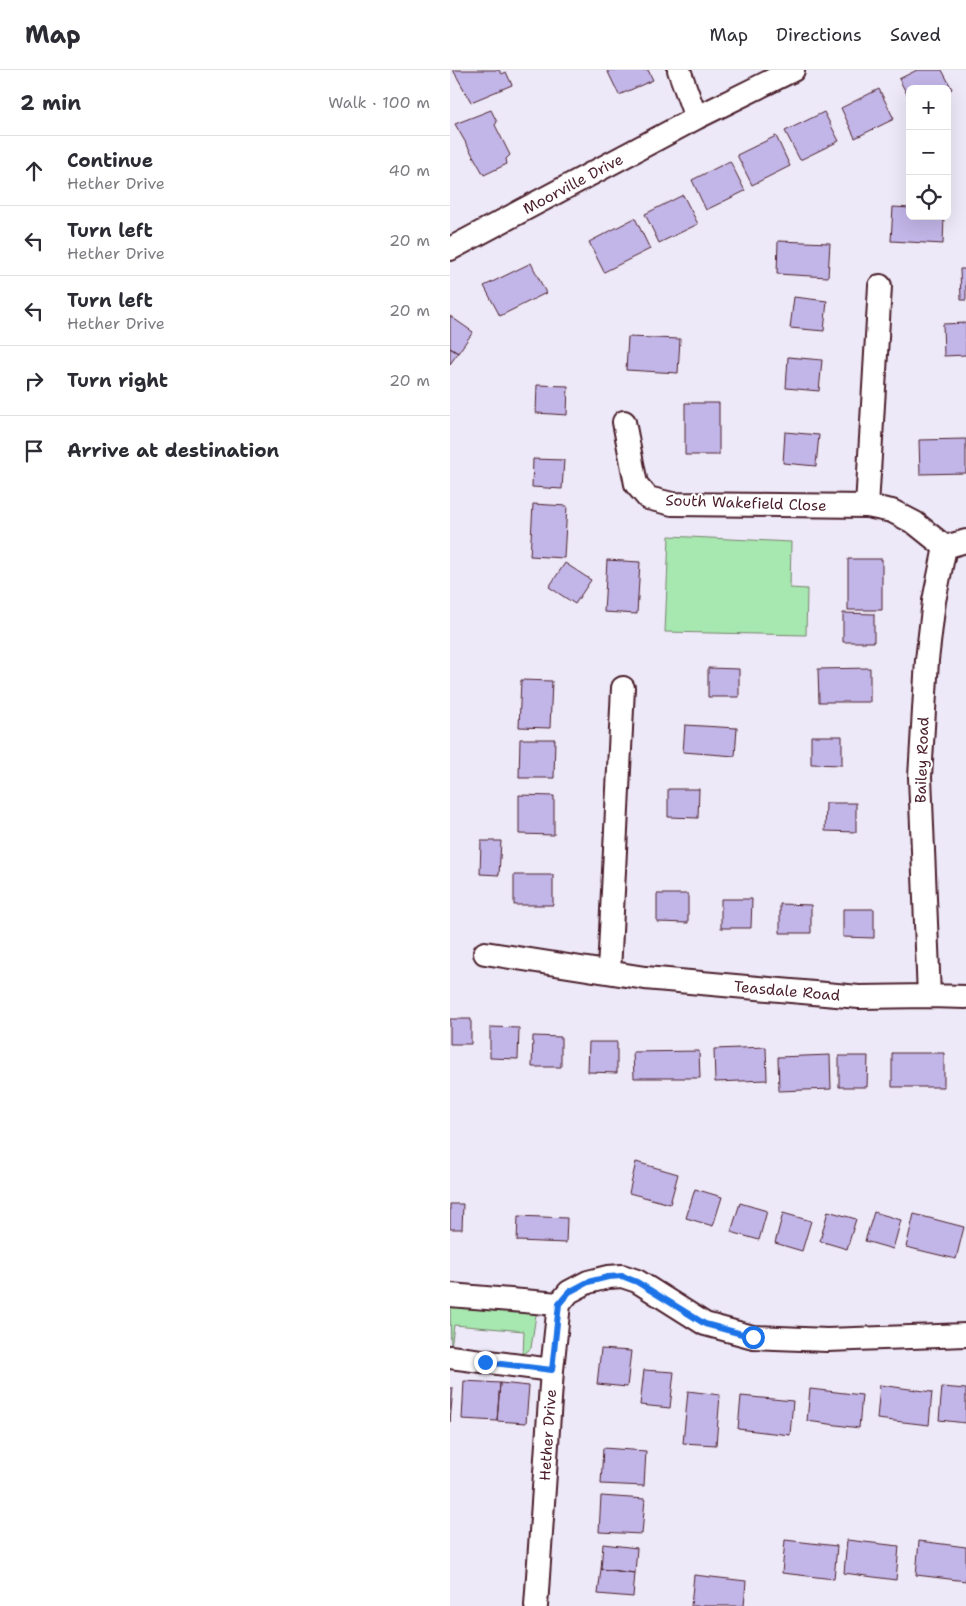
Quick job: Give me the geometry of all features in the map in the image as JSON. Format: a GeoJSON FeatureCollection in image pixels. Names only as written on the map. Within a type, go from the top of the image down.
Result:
{"type":"FeatureCollection","features":[{"type":"Feature","properties":{"kind":"street"},"geometry":{"type":"LineString","coordinates":[[679,70],[696,118]]}},
{"type":"Feature","properties":{"kind":"street","name":"Moorville Drive"},"geometry":{"type":"LineString","coordinates":[[450,249],[696,118],[793,70]]}},
{"type":"Feature","properties":{"kind":"street"},"geometry":{"type":"LineString","coordinates":[[867,506],[880,286]]}},
{"type":"Feature","properties":{"kind":"street","name":"South Wakefield Close"},"geometry":{"type":"LineString","coordinates":[[624,422],[636,484],[648,498],[672,504],[867,506],[892,511],[956,544]]}},
{"type":"Feature","properties":{"kind":"street","name":"Bailey Road"},"geometry":{"type":"LineString","coordinates":[[929,996],[920,777],[927,660],[934,601],[956,544]]}},
{"type":"Feature","properties":{"kind":"street"},"geometry":{"type":"LineString","coordinates":[[609,972],[623,688]]}},
{"type":"Feature","properties":{"kind":"street","name":"Teasdale Road"},"geometry":{"type":"LineString","coordinates":[[485,953],[645,978],[859,998],[966,997]]}},
{"type":"Feature","properties":{"kind":"street"},"geometry":{"type":"LineString","coordinates":[[450,1295],[559,1304],[569,1292],[588,1282],[622,1276],[637,1282],[705,1324],[753,1337],[826,1340],[966,1335]]}},
{"type":"Feature","properties":{"kind":"street","name":"Hether Drive"},"geometry":{"type":"LineString","coordinates":[[536,1606],[552,1370],[559,1304]]}},
{"type":"Feature","properties":{"kind":"street"},"geometry":{"type":"LineString","coordinates":[[450,1357],[486,1357],[552,1370]]}},
{"type":"Feature","properties":{"kind":"green space"},"geometry":{"type":"Polygon","coordinates":[[[669,536],[791,542],[790,588],[807,589],[806,635],[665,632],[669,536]]]}},
{"type":"Feature","properties":{"kind":"green space"},"geometry":{"type":"Polygon","coordinates":[[[450,1304],[527,1308],[536,1315],[531,1348],[523,1355],[524,1331],[454,1325],[451,1349],[450,1304]]]}},
{"type":"Feature","properties":{"kind":"building"},"geometry":{"type":"Polygon","coordinates":[[[453,70],[499,70],[502,74],[506,72],[512,85],[471,102],[453,70]]]}},
{"type":"Feature","properties":{"kind":"building"},"geometry":{"type":"Polygon","coordinates":[[[607,70],[648,70],[653,80],[619,95],[607,70]]]}},
{"type":"Feature","properties":{"kind":"building"},"geometry":{"type":"Polygon","coordinates":[[[917,70],[942,70],[950,85],[906,85],[906,92],[899,79],[917,70]]]}},
{"type":"Feature","properties":{"kind":"building"},"geometry":{"type":"Polygon","coordinates":[[[879,89],[894,119],[855,138],[841,108],[879,89]]]}},
{"type":"Feature","properties":{"kind":"building"},"geometry":{"type":"Polygon","coordinates":[[[491,110],[497,122],[495,125],[510,155],[506,159],[507,164],[484,175],[455,124],[491,110]]]}},
{"type":"Feature","properties":{"kind":"building"},"geometry":{"type":"Polygon","coordinates":[[[824,112],[839,141],[800,160],[785,131],[824,112]]]}},
{"type":"Feature","properties":{"kind":"building"},"geometry":{"type":"Polygon","coordinates":[[[776,136],[790,166],[752,185],[737,155],[776,136]]]}},
{"type":"Feature","properties":{"kind":"building"},"geometry":{"type":"Polygon","coordinates":[[[730,161],[745,191],[706,210],[692,180],[730,161]]]}},
{"type":"Feature","properties":{"kind":"building"},"geometry":{"type":"Polygon","coordinates":[[[683,195],[698,224],[659,243],[645,214],[683,195]]]}},
{"type":"Feature","properties":{"kind":"building"},"geometry":{"type":"Polygon","coordinates":[[[893,207],[906,208],[906,220],[944,220],[943,244],[891,241],[893,207]]]}},
{"type":"Feature","properties":{"kind":"building"},"geometry":{"type":"Polygon","coordinates":[[[635,218],[650,249],[604,272],[589,242],[635,218]]]}},
{"type":"Feature","properties":{"kind":"building"},"geometry":{"type":"Polygon","coordinates":[[[778,241],[830,243],[828,277],[777,274],[778,241]]]}},
{"type":"Feature","properties":{"kind":"building"},"geometry":{"type":"Polygon","coordinates":[[[531,263],[546,293],[500,316],[484,286],[531,263]]]}},
{"type":"Feature","properties":{"kind":"building"},"geometry":{"type":"Polygon","coordinates":[[[960,269],[966,269],[966,300],[961,300],[960,269]]]}},
{"type":"Feature","properties":{"kind":"building"},"geometry":{"type":"Polygon","coordinates":[[[794,297],[827,301],[824,331],[790,328],[794,297]]]}},
{"type":"Feature","properties":{"kind":"building"},"geometry":{"type":"Polygon","coordinates":[[[450,316],[473,332],[458,353],[450,348],[450,316]]]}},
{"type":"Feature","properties":{"kind":"building"},"geometry":{"type":"Polygon","coordinates":[[[966,323],[966,355],[944,356],[943,324],[966,323]]]}},
{"type":"Feature","properties":{"kind":"building"},"geometry":{"type":"Polygon","coordinates":[[[628,337],[680,339],[678,373],[626,370],[628,337]]]}},
{"type":"Feature","properties":{"kind":"building"},"geometry":{"type":"Polygon","coordinates":[[[450,348],[458,353],[450,364],[450,348]]]}},
{"type":"Feature","properties":{"kind":"building"},"geometry":{"type":"Polygon","coordinates":[[[788,357],[822,360],[819,391],[786,388],[788,357]]]}},
{"type":"Feature","properties":{"kind":"building"},"geometry":{"type":"Polygon","coordinates":[[[537,385],[568,386],[567,415],[536,413],[537,385]]]}},
{"type":"Feature","properties":{"kind":"building"},"geometry":{"type":"Polygon","coordinates":[[[685,403],[719,403],[719,455],[685,455],[685,403]]]}},
{"type":"Feature","properties":{"kind":"building"},"geometry":{"type":"Polygon","coordinates":[[[785,432],[819,435],[816,466],[783,463],[785,432]]]}},
{"type":"Feature","properties":{"kind":"building"},"geometry":{"type":"Polygon","coordinates":[[[966,439],[966,473],[920,474],[919,440],[966,439]]]}},
{"type":"Feature","properties":{"kind":"building"},"geometry":{"type":"Polygon","coordinates":[[[533,459],[564,460],[562,489],[532,487],[533,459]]]}},
{"type":"Feature","properties":{"kind":"building"},"geometry":{"type":"Polygon","coordinates":[[[533,504],[567,506],[564,558],[530,556],[533,504]]]}},
{"type":"Feature","properties":{"kind":"building"},"geometry":{"type":"Polygon","coordinates":[[[848,559],[882,559],[882,610],[848,610],[848,559]]]}},
{"type":"Feature","properties":{"kind":"building"},"geometry":{"type":"Polygon","coordinates":[[[607,560],[640,562],[637,614],[604,612],[607,560]]]}},
{"type":"Feature","properties":{"kind":"building"},"geometry":{"type":"Polygon","coordinates":[[[565,563],[591,580],[575,604],[549,587],[565,563]]]}},
{"type":"Feature","properties":{"kind":"building"},"geometry":{"type":"Polygon","coordinates":[[[843,613],[874,614],[874,642],[843,642],[843,613]]]}},
{"type":"Feature","properties":{"kind":"building"},"geometry":{"type":"Polygon","coordinates":[[[708,668],[739,669],[739,697],[708,697],[708,668]]]}},
{"type":"Feature","properties":{"kind":"building"},"geometry":{"type":"Polygon","coordinates":[[[870,668],[870,702],[819,702],[818,669],[870,668]]]}},
{"type":"Feature","properties":{"kind":"building"},"geometry":{"type":"Polygon","coordinates":[[[521,680],[552,681],[550,728],[519,727],[521,680]]]}},
{"type":"Feature","properties":{"kind":"building"},"geometry":{"type":"Polygon","coordinates":[[[685,725],[737,728],[735,756],[683,752],[685,725]]]}},
{"type":"Feature","properties":{"kind":"building"},"geometry":{"type":"Polygon","coordinates":[[[811,736],[842,736],[842,765],[811,764],[811,736]]]}},
{"type":"Feature","properties":{"kind":"building"},"geometry":{"type":"Polygon","coordinates":[[[520,739],[555,739],[554,778],[519,778],[520,739]]]}},
{"type":"Feature","properties":{"kind":"building"},"geometry":{"type":"Polygon","coordinates":[[[668,789],[699,789],[698,818],[668,817],[668,789]]]}},
{"type":"Feature","properties":{"kind":"building"},"geometry":{"type":"Polygon","coordinates":[[[519,795],[554,796],[554,835],[519,834],[519,795]]]}},
{"type":"Feature","properties":{"kind":"building"},"geometry":{"type":"Polygon","coordinates":[[[826,803],[856,803],[856,832],[825,831],[826,803]]]}},
{"type":"Feature","properties":{"kind":"building"},"geometry":{"type":"Polygon","coordinates":[[[481,841],[501,841],[499,875],[480,874],[481,841]]]}},
{"type":"Feature","properties":{"kind":"building"},"geometry":{"type":"Polygon","coordinates":[[[514,875],[553,875],[553,905],[514,905],[514,875]]]}},
{"type":"Feature","properties":{"kind":"building"},"geometry":{"type":"Polygon","coordinates":[[[657,894],[688,894],[688,923],[657,922],[657,894]]]}},
{"type":"Feature","properties":{"kind":"building"},"geometry":{"type":"Polygon","coordinates":[[[721,899],[752,899],[751,928],[721,928],[721,899]]]}},
{"type":"Feature","properties":{"kind":"building"},"geometry":{"type":"Polygon","coordinates":[[[780,904],[811,905],[811,933],[780,933],[780,904]]]}},
{"type":"Feature","properties":{"kind":"building"},"geometry":{"type":"Polygon","coordinates":[[[843,909],[874,909],[874,938],[843,937],[843,909]]]}},
{"type":"Feature","properties":{"kind":"building"},"geometry":{"type":"Polygon","coordinates":[[[450,1019],[471,1019],[471,1044],[450,1044],[450,1019]]]}},
{"type":"Feature","properties":{"kind":"building"},"geometry":{"type":"Polygon","coordinates":[[[490,1027],[519,1028],[518,1059],[490,1058],[490,1027]]]}},
{"type":"Feature","properties":{"kind":"building"},"geometry":{"type":"Polygon","coordinates":[[[533,1036],[561,1037],[561,1067],[532,1067],[533,1036]]]}},
{"type":"Feature","properties":{"kind":"building"},"geometry":{"type":"Polygon","coordinates":[[[589,1042],[617,1042],[617,1073],[588,1072],[589,1042]]]}},
{"type":"Feature","properties":{"kind":"building"},"geometry":{"type":"Polygon","coordinates":[[[766,1047],[767,1080],[715,1082],[714,1049],[766,1047]]]}},
{"type":"Feature","properties":{"kind":"building"},"geometry":{"type":"Polygon","coordinates":[[[699,1051],[700,1078],[634,1078],[633,1052],[699,1051]]]}},
{"type":"Feature","properties":{"kind":"building"},"geometry":{"type":"Polygon","coordinates":[[[892,1053],[944,1053],[944,1087],[892,1087],[892,1053]]]}},
{"type":"Feature","properties":{"kind":"building"},"geometry":{"type":"Polygon","coordinates":[[[830,1055],[831,1089],[779,1091],[778,1057],[830,1055]]]}},
{"type":"Feature","properties":{"kind":"building"},"geometry":{"type":"Polygon","coordinates":[[[839,1056],[868,1056],[867,1087],[839,1087],[839,1056]]]}},
{"type":"Feature","properties":{"kind":"building"},"geometry":{"type":"Polygon","coordinates":[[[636,1162],[678,1174],[670,1204],[629,1193],[636,1162]]]}},
{"type":"Feature","properties":{"kind":"building"},"geometry":{"type":"Polygon","coordinates":[[[695,1189],[722,1197],[713,1226],[686,1218],[695,1189]]]}},
{"type":"Feature","properties":{"kind":"building"},"geometry":{"type":"Polygon","coordinates":[[[740,1203],[767,1211],[759,1240],[731,1232],[740,1203]]]}},
{"type":"Feature","properties":{"kind":"building"},"geometry":{"type":"Polygon","coordinates":[[[450,1204],[463,1204],[462,1229],[450,1229],[450,1204]]]}},
{"type":"Feature","properties":{"kind":"building"},"geometry":{"type":"Polygon","coordinates":[[[828,1211],[856,1219],[847,1249],[820,1241],[828,1211]]]}},
{"type":"Feature","properties":{"kind":"building"},"geometry":{"type":"Polygon","coordinates":[[[874,1212],[901,1220],[893,1249],[865,1241],[874,1212]]]}},
{"type":"Feature","properties":{"kind":"building"},"geometry":{"type":"Polygon","coordinates":[[[783,1213],[811,1221],[802,1251],[775,1243],[783,1213]]]}},
{"type":"Feature","properties":{"kind":"building"},"geometry":{"type":"Polygon","coordinates":[[[914,1214],[964,1227],[956,1259],[906,1247],[914,1214]]]}},
{"type":"Feature","properties":{"kind":"building"},"geometry":{"type":"Polygon","coordinates":[[[518,1216],[567,1218],[566,1243],[517,1241],[518,1216]]]}},
{"type":"Feature","properties":{"kind":"building"},"geometry":{"type":"Polygon","coordinates":[[[601,1349],[631,1351],[627,1387],[597,1384],[601,1349]]]}},
{"type":"Feature","properties":{"kind":"building"},"geometry":{"type":"Polygon","coordinates":[[[644,1370],[674,1372],[670,1408],[640,1405],[644,1370]]]}},
{"type":"Feature","properties":{"kind":"building"},"geometry":{"type":"Polygon","coordinates":[[[464,1381],[500,1383],[497,1421],[462,1419],[464,1381]]]}},
{"type":"Feature","properties":{"kind":"building"},"geometry":{"type":"Polygon","coordinates":[[[500,1383],[529,1386],[526,1423],[497,1421],[500,1383]]]}},
{"type":"Feature","properties":{"kind":"building"},"geometry":{"type":"Polygon","coordinates":[[[880,1385],[932,1392],[929,1425],[877,1419],[880,1385]]]}},
{"type":"Feature","properties":{"kind":"building"},"geometry":{"type":"Polygon","coordinates":[[[942,1387],[966,1389],[966,1423],[939,1420],[942,1387]]]}},
{"type":"Feature","properties":{"kind":"building"},"geometry":{"type":"Polygon","coordinates":[[[450,1388],[453,1388],[450,1422],[450,1388]]]}},
{"type":"Feature","properties":{"kind":"building"},"geometry":{"type":"Polygon","coordinates":[[[810,1389],[862,1395],[859,1428],[807,1421],[810,1389]]]}},
{"type":"Feature","properties":{"kind":"building"},"geometry":{"type":"Polygon","coordinates":[[[688,1391],[720,1395],[716,1445],[683,1443],[688,1391]]]}},
{"type":"Feature","properties":{"kind":"building"},"geometry":{"type":"Polygon","coordinates":[[[741,1396],[793,1401],[790,1435],[738,1429],[741,1396]]]}},
{"type":"Feature","properties":{"kind":"building"},"geometry":{"type":"Polygon","coordinates":[[[603,1448],[646,1451],[644,1486],[601,1484],[603,1448]]]}},
{"type":"Feature","properties":{"kind":"building"},"geometry":{"type":"Polygon","coordinates":[[[601,1496],[645,1499],[642,1534],[599,1532],[601,1496]]]}},
{"type":"Feature","properties":{"kind":"building"},"geometry":{"type":"Polygon","coordinates":[[[785,1540],[837,1546],[834,1579],[782,1573],[785,1540]]]}},
{"type":"Feature","properties":{"kind":"building"},"geometry":{"type":"Polygon","coordinates":[[[847,1540],[899,1546],[896,1580],[844,1573],[847,1540]]]}},
{"type":"Feature","properties":{"kind":"building"},"geometry":{"type":"Polygon","coordinates":[[[919,1541],[966,1547],[966,1581],[916,1575],[919,1541]]]}},
{"type":"Feature","properties":{"kind":"building"},"geometry":{"type":"Polygon","coordinates":[[[603,1544],[637,1548],[635,1573],[601,1569],[603,1544]]]}},
{"type":"Feature","properties":{"kind":"building"},"geometry":{"type":"Polygon","coordinates":[[[601,1569],[635,1573],[633,1597],[598,1594],[601,1569]]]}},
{"type":"Feature","properties":{"kind":"building"},"geometry":{"type":"Polygon","coordinates":[[[694,1575],[746,1581],[744,1606],[691,1606],[694,1575]]]}},
{"type":"Feature","properties":{"kind":"route"},"geometry":{"type":"LineString","coordinates":[[485,1362],[552,1370],[559,1304],[569,1292],[588,1282],[608,1277],[622,1276],[637,1282],[705,1324],[753,1337]]}}]}
